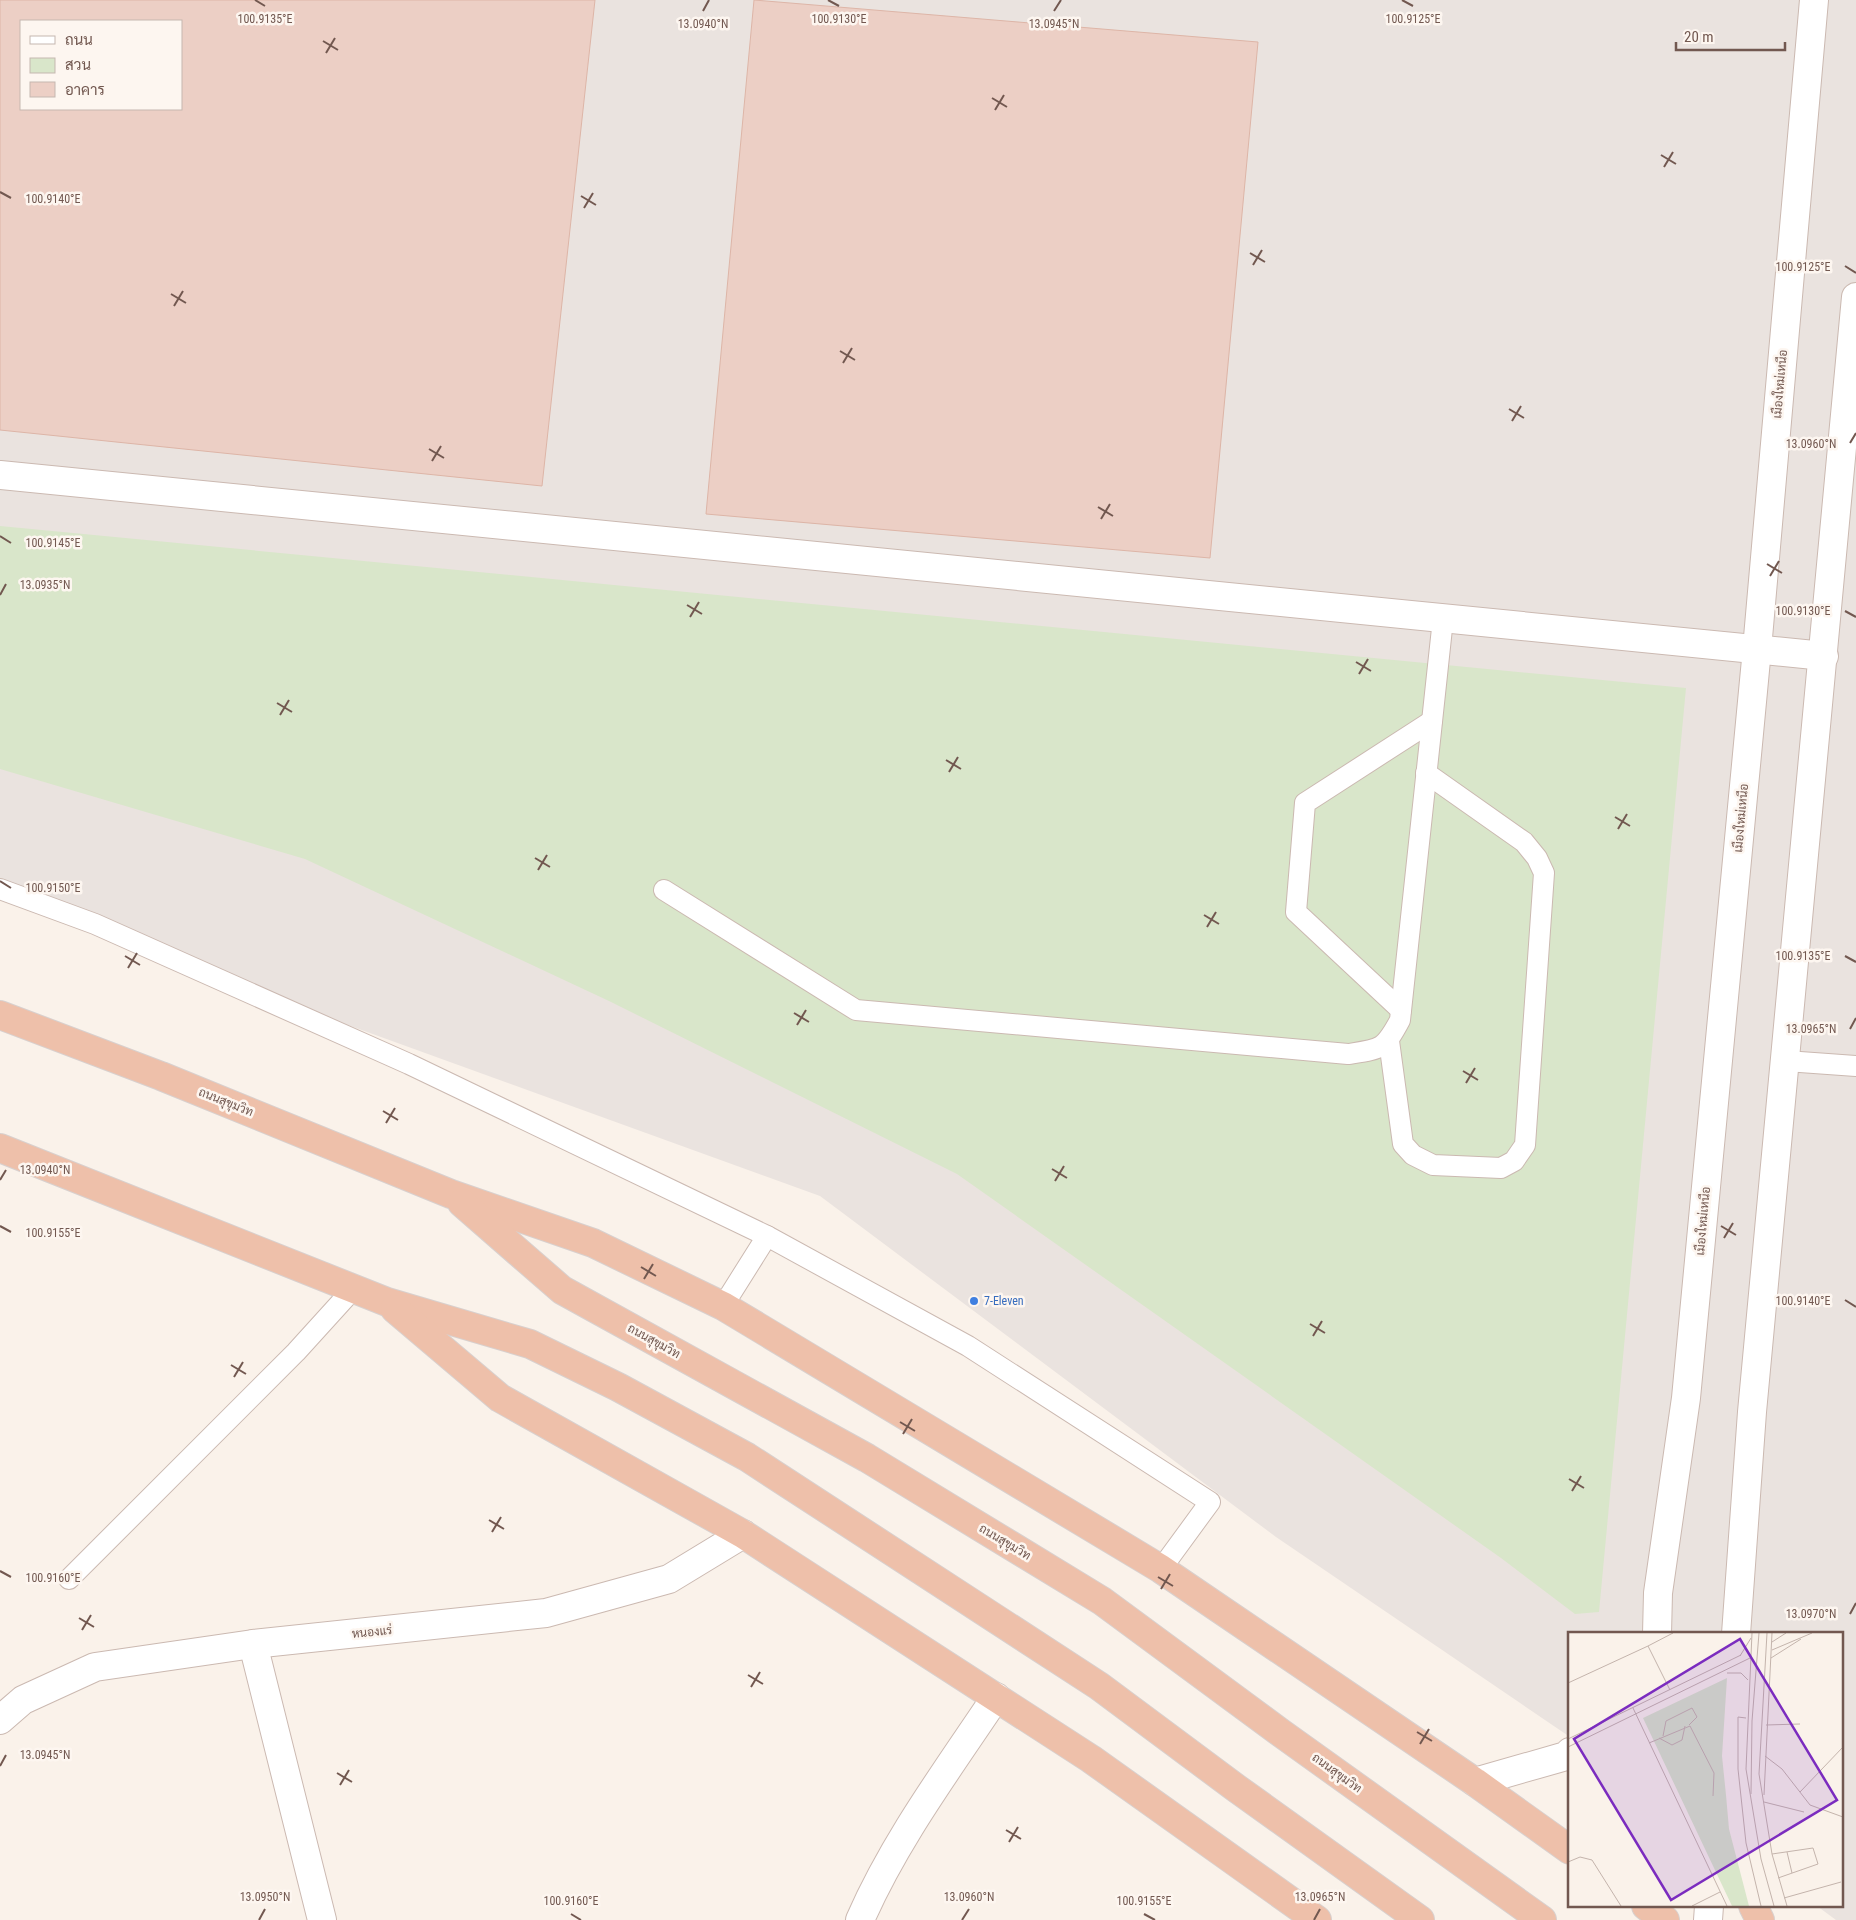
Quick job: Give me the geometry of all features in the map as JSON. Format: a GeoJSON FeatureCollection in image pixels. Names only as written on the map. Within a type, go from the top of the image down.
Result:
{"type":"FeatureCollection","features":[{"type":"Feature","properties":{"kind":"highway","name":"ถนนสุขุมวิท"},"geometry":{"type":"LineString","coordinates":[[0,1015],[161,1076],[451,1194],[593,1243],[723,1306],[1161,1569],[1474,1782],[1568,1849]]}},
{"type":"Feature","properties":{"kind":"highway"},"geometry":{"type":"LineString","coordinates":[[0,1148],[388,1302],[530,1344],[618,1387],[746,1457],[1099,1686],[1236,1788],[1420,1920]]}},
{"type":"Feature","properties":{"kind":"highway","name":"ถนนสุขุมวิท"},"geometry":{"type":"LineString","coordinates":[[451,1194],[562,1290],[867,1458],[1102,1601],[1281,1733],[1542,1920]]}},
{"type":"Feature","properties":{"kind":"highway"},"geometry":{"type":"LineString","coordinates":[[388,1302],[500,1398],[743,1534],[1091,1759],[1317,1920]]}},
{"type":"Feature","properties":{"kind":"highway"},"geometry":{"type":"LineString","coordinates":[[1754,1908],[1760,1920]]}},
{"type":"Feature","properties":{"kind":"street","name":"เมืองใหม่เหนือ"},"geometry":{"type":"LineString","coordinates":[[1657,1632],[1658,1593],[1686,1398],[1757,650],[1814,0]]}},
{"type":"Feature","properties":{"kind":"street"},"geometry":{"type":"LineString","coordinates":[[1736,1632],[1752,1412],[1856,297]]}},
{"type":"Feature","properties":{"kind":"street"},"geometry":{"type":"LineString","coordinates":[[0,475],[1824,656]]}},
{"type":"Feature","properties":{"kind":"street","name":"หนองแร่"},"geometry":{"type":"LineString","coordinates":[[0,1720],[23,1700],[94,1667],[253,1644],[546,1613],[669,1579],[743,1534]]}},
{"type":"Feature","properties":{"kind":"street"},"geometry":{"type":"LineString","coordinates":[[1645,1632],[1658,1593]]}},
{"type":"Feature","properties":{"kind":"street"},"geometry":{"type":"LineString","coordinates":[[253,1644],[322,1920]]}},
{"type":"Feature","properties":{"kind":"street"},"geometry":{"type":"LineString","coordinates":[[860,1920],[872,1892],[910,1826],[996,1697]]}},
{"type":"Feature","properties":{"kind":"street"},"geometry":{"type":"LineString","coordinates":[[1474,1782],[1568,1754]]}},
{"type":"Feature","properties":{"kind":"lane"},"geometry":{"type":"LineString","coordinates":[[664,890],[856,1010],[1348,1054],[1374,1050],[1389,1041],[1400,1020],[1442,619]]}},
{"type":"Feature","properties":{"kind":"lane"},"geometry":{"type":"LineString","coordinates":[[1401,1010],[1296,912],[1305,802],[1432,721]]}},
{"type":"Feature","properties":{"kind":"lane"},"geometry":{"type":"LineString","coordinates":[[1389,1041],[1403,1144],[1413,1155],[1433,1165],[1501,1168],[1514,1161],[1525,1145],[1544,873],[1537,858],[1524,842],[1426,773]]}},
{"type":"Feature","properties":{"kind":"lane"},"geometry":{"type":"LineString","coordinates":[[0,889],[95,924],[409,1064],[767,1236],[968,1346],[1210,1502],[1161,1569]]}},
{"type":"Feature","properties":{"kind":"lane"},"geometry":{"type":"LineString","coordinates":[[1786,1061],[1856,1066]]}},
{"type":"Feature","properties":{"kind":"lane"},"geometry":{"type":"LineString","coordinates":[[723,1306],[767,1236]]}},
{"type":"Feature","properties":{"kind":"lane"},"geometry":{"type":"LineString","coordinates":[[69,1579],[296,1352],[355,1288]]}},
{"type":"Feature","properties":{"kind":"shaded area"},"geometry":{"type":"Polygon","coordinates":[[[0,0],[1856,0],[1856,1920],[1836,1920],[1820,1908],[1844,1908],[1844,1632],[1568,1632],[1568,1736],[1276,1537],[820,1196],[0,899],[0,0]]]}},
{"type":"Feature","properties":{"kind":"green space"},"geometry":{"type":"Polygon","coordinates":[[[0,526],[1686,688],[1599,1612],[1575,1614],[1501,1558],[957,1174],[609,1001],[305,859],[0,769],[0,526]]]}},
{"type":"Feature","properties":{"kind":"building"},"geometry":{"type":"Polygon","coordinates":[[[0,0],[595,0],[542,486],[0,430],[0,0]]]}},
{"type":"Feature","properties":{"kind":"building"},"geometry":{"type":"Polygon","coordinates":[[[754,0],[1258,42],[1210,558],[706,514],[754,0]]]}},
{"type":"Feature","properties":{"kind":"place","name":"7-Eleven"},"geometry":{"type":"Point","coordinates":[974,1301]}}]}
